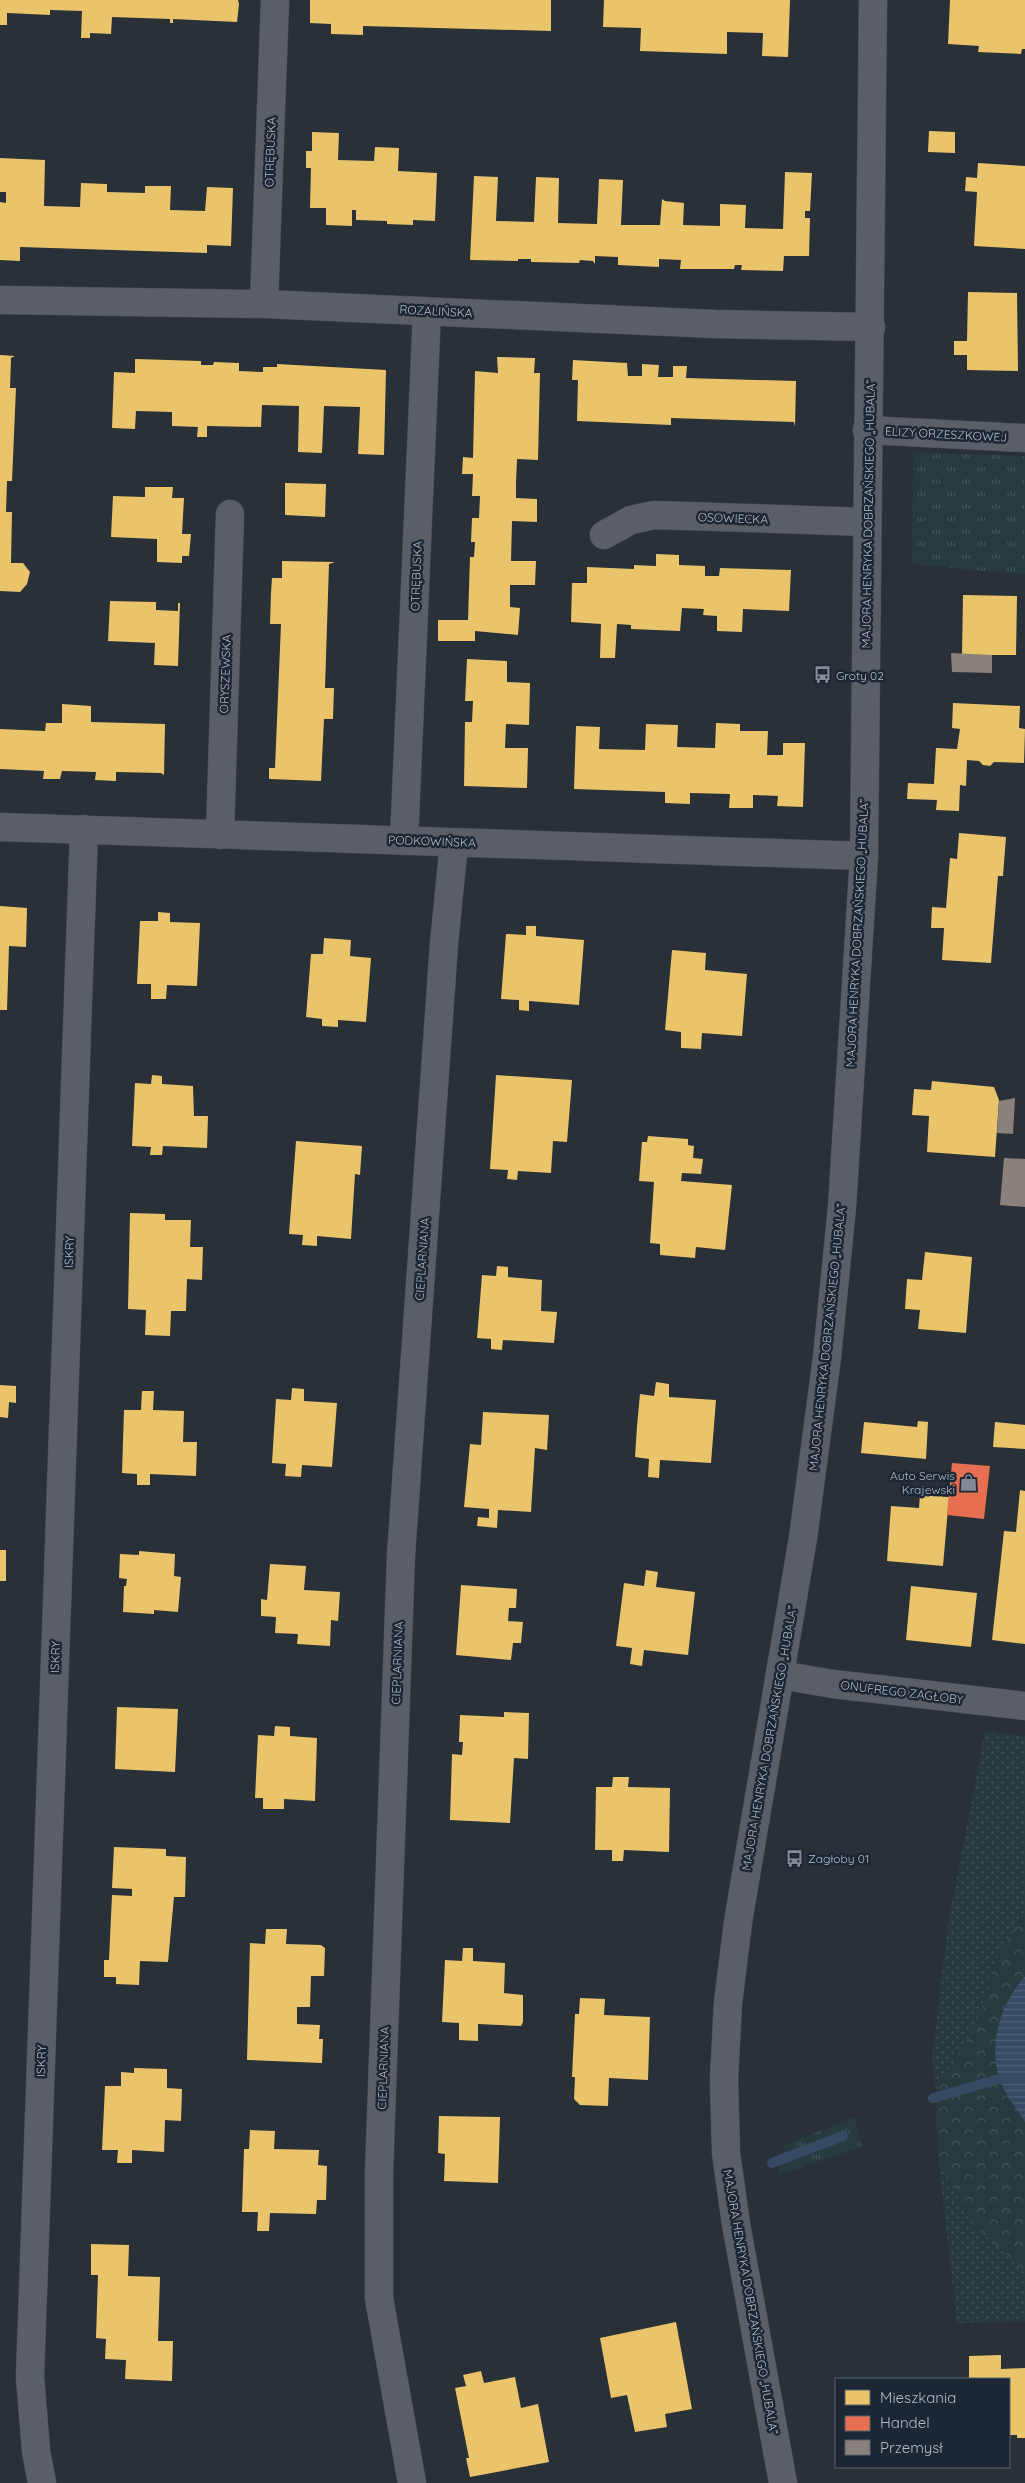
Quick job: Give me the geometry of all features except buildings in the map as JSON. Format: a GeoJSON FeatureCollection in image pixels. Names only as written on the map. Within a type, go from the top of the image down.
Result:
{"type":"FeatureCollection","features":[{"type":"Feature","properties":{"kind":"street","name":"OTRĘBUSKA"},"geometry":{"type":"LineString","coordinates":[[264,304],[276,0]]}},
{"type":"Feature","properties":{"kind":"street","name":"MAJORA HENRYKA DOBRZAŃSKIEGO „HUBALA”"},"geometry":{"type":"LineString","coordinates":[[783,2483],[736,2224],[726,2153],[724,2079],[728,2003],[737,1930],[803,1538],[827,1357],[842,1206],[864,856],[873,0]]}},
{"type":"Feature","properties":{"kind":"street","name":"ROZALIŃSKA"},"geometry":{"type":"LineString","coordinates":[[0,300],[264,304],[715,324],[871,327]]}},
{"type":"Feature","properties":{"kind":"street","name":"OTRĘBUSKA"},"geometry":{"type":"LineString","coordinates":[[404,840],[427,311]]}},
{"type":"Feature","properties":{"kind":"street","name":"ELIZY ORZESZKOWEJ"},"geometry":{"type":"LineString","coordinates":[[867,430],[1025,438]]}},
{"type":"Feature","properties":{"kind":"street","name":"ORYSZEWSKA"},"geometry":{"type":"LineString","coordinates":[[220,835],[230,514]]}},
{"type":"Feature","properties":{"kind":"street","name":"OSOWIECKA"},"geometry":{"type":"LineString","coordinates":[[604,535],[631,520],[654,515],[867,522]]}},
{"type":"Feature","properties":{"kind":"street","name":"PODKOWIŃSKA"},"geometry":{"type":"LineString","coordinates":[[0,827],[864,856]]}},
{"type":"Feature","properties":{"kind":"street","name":"ISKRY"},"geometry":{"type":"LineString","coordinates":[[42,2483],[36,2451],[30,2377],[84,829]]}},
{"type":"Feature","properties":{"kind":"street","name":"CIEPLARNIANA"},"geometry":{"type":"LineString","coordinates":[[412,2483],[379,2298],[380,2164],[401,1555],[444,954],[454,842]]}},
{"type":"Feature","properties":{"kind":"street","name":"ONUFREGO ZAGŁOBY"},"geometry":{"type":"LineString","coordinates":[[780,1674],[833,1684],[1025,1706]]}},
{"type":"Feature","properties":{"kind":"green space"},"geometry":{"type":"Polygon","coordinates":[[[913,452],[1025,456],[1025,575],[912,564],[913,452]]]}},
{"type":"Feature","properties":{"kind":"green space"},"geometry":{"type":"Polygon","coordinates":[[[985,1732],[1025,1736],[1025,1916],[1000,1949],[975,2028],[936,2090],[932,2058],[948,1925],[985,1732]]]}},
{"type":"Feature","properties":{"kind":"green space"},"geometry":{"type":"Polygon","coordinates":[[[1025,1916],[1025,1976],[1014,1989],[1001,2015],[999,2079],[1025,2122],[1025,2271],[972,2224],[939,2163],[936,2090],[975,2028],[1000,1949],[1025,1916]]]}},
{"type":"Feature","properties":{"kind":"green space"},"geometry":{"type":"Polygon","coordinates":[[[855,2117],[862,2147],[778,2175],[784,2145],[855,2117]]]}},
{"type":"Feature","properties":{"kind":"green space"},"geometry":{"type":"Polygon","coordinates":[[[939,2163],[972,2224],[1025,2271],[1025,2321],[957,2323],[939,2163]]]}},
{"type":"Feature","properties":{"kind":"water"},"geometry":{"type":"Polygon","coordinates":[[[1025,1976],[1025,2122],[1001,2083],[995,2051],[996,2037],[1003,2011],[1016,1987],[1025,1976]]]}},
{"type":"Feature","properties":{"kind":"waterway"},"geometry":{"type":"LineString","coordinates":[[933,2098],[999,2079],[1025,2078]]}},
{"type":"Feature","properties":{"kind":"waterway"},"geometry":{"type":"LineString","coordinates":[[772,2163],[843,2136]]}},
{"type":"Feature","properties":{"kind":"place","name":"Groty 02"},"geometry":{"type":"Point","coordinates":[822,675]}},
{"type":"Feature","properties":{"kind":"place","name":"Auto Serwis Krajewski"},"geometry":{"type":"Point","coordinates":[969,1482]}},
{"type":"Feature","properties":{"kind":"place","name":"Zagłoby 01"},"geometry":{"type":"Point","coordinates":[794,1858]}}]}
